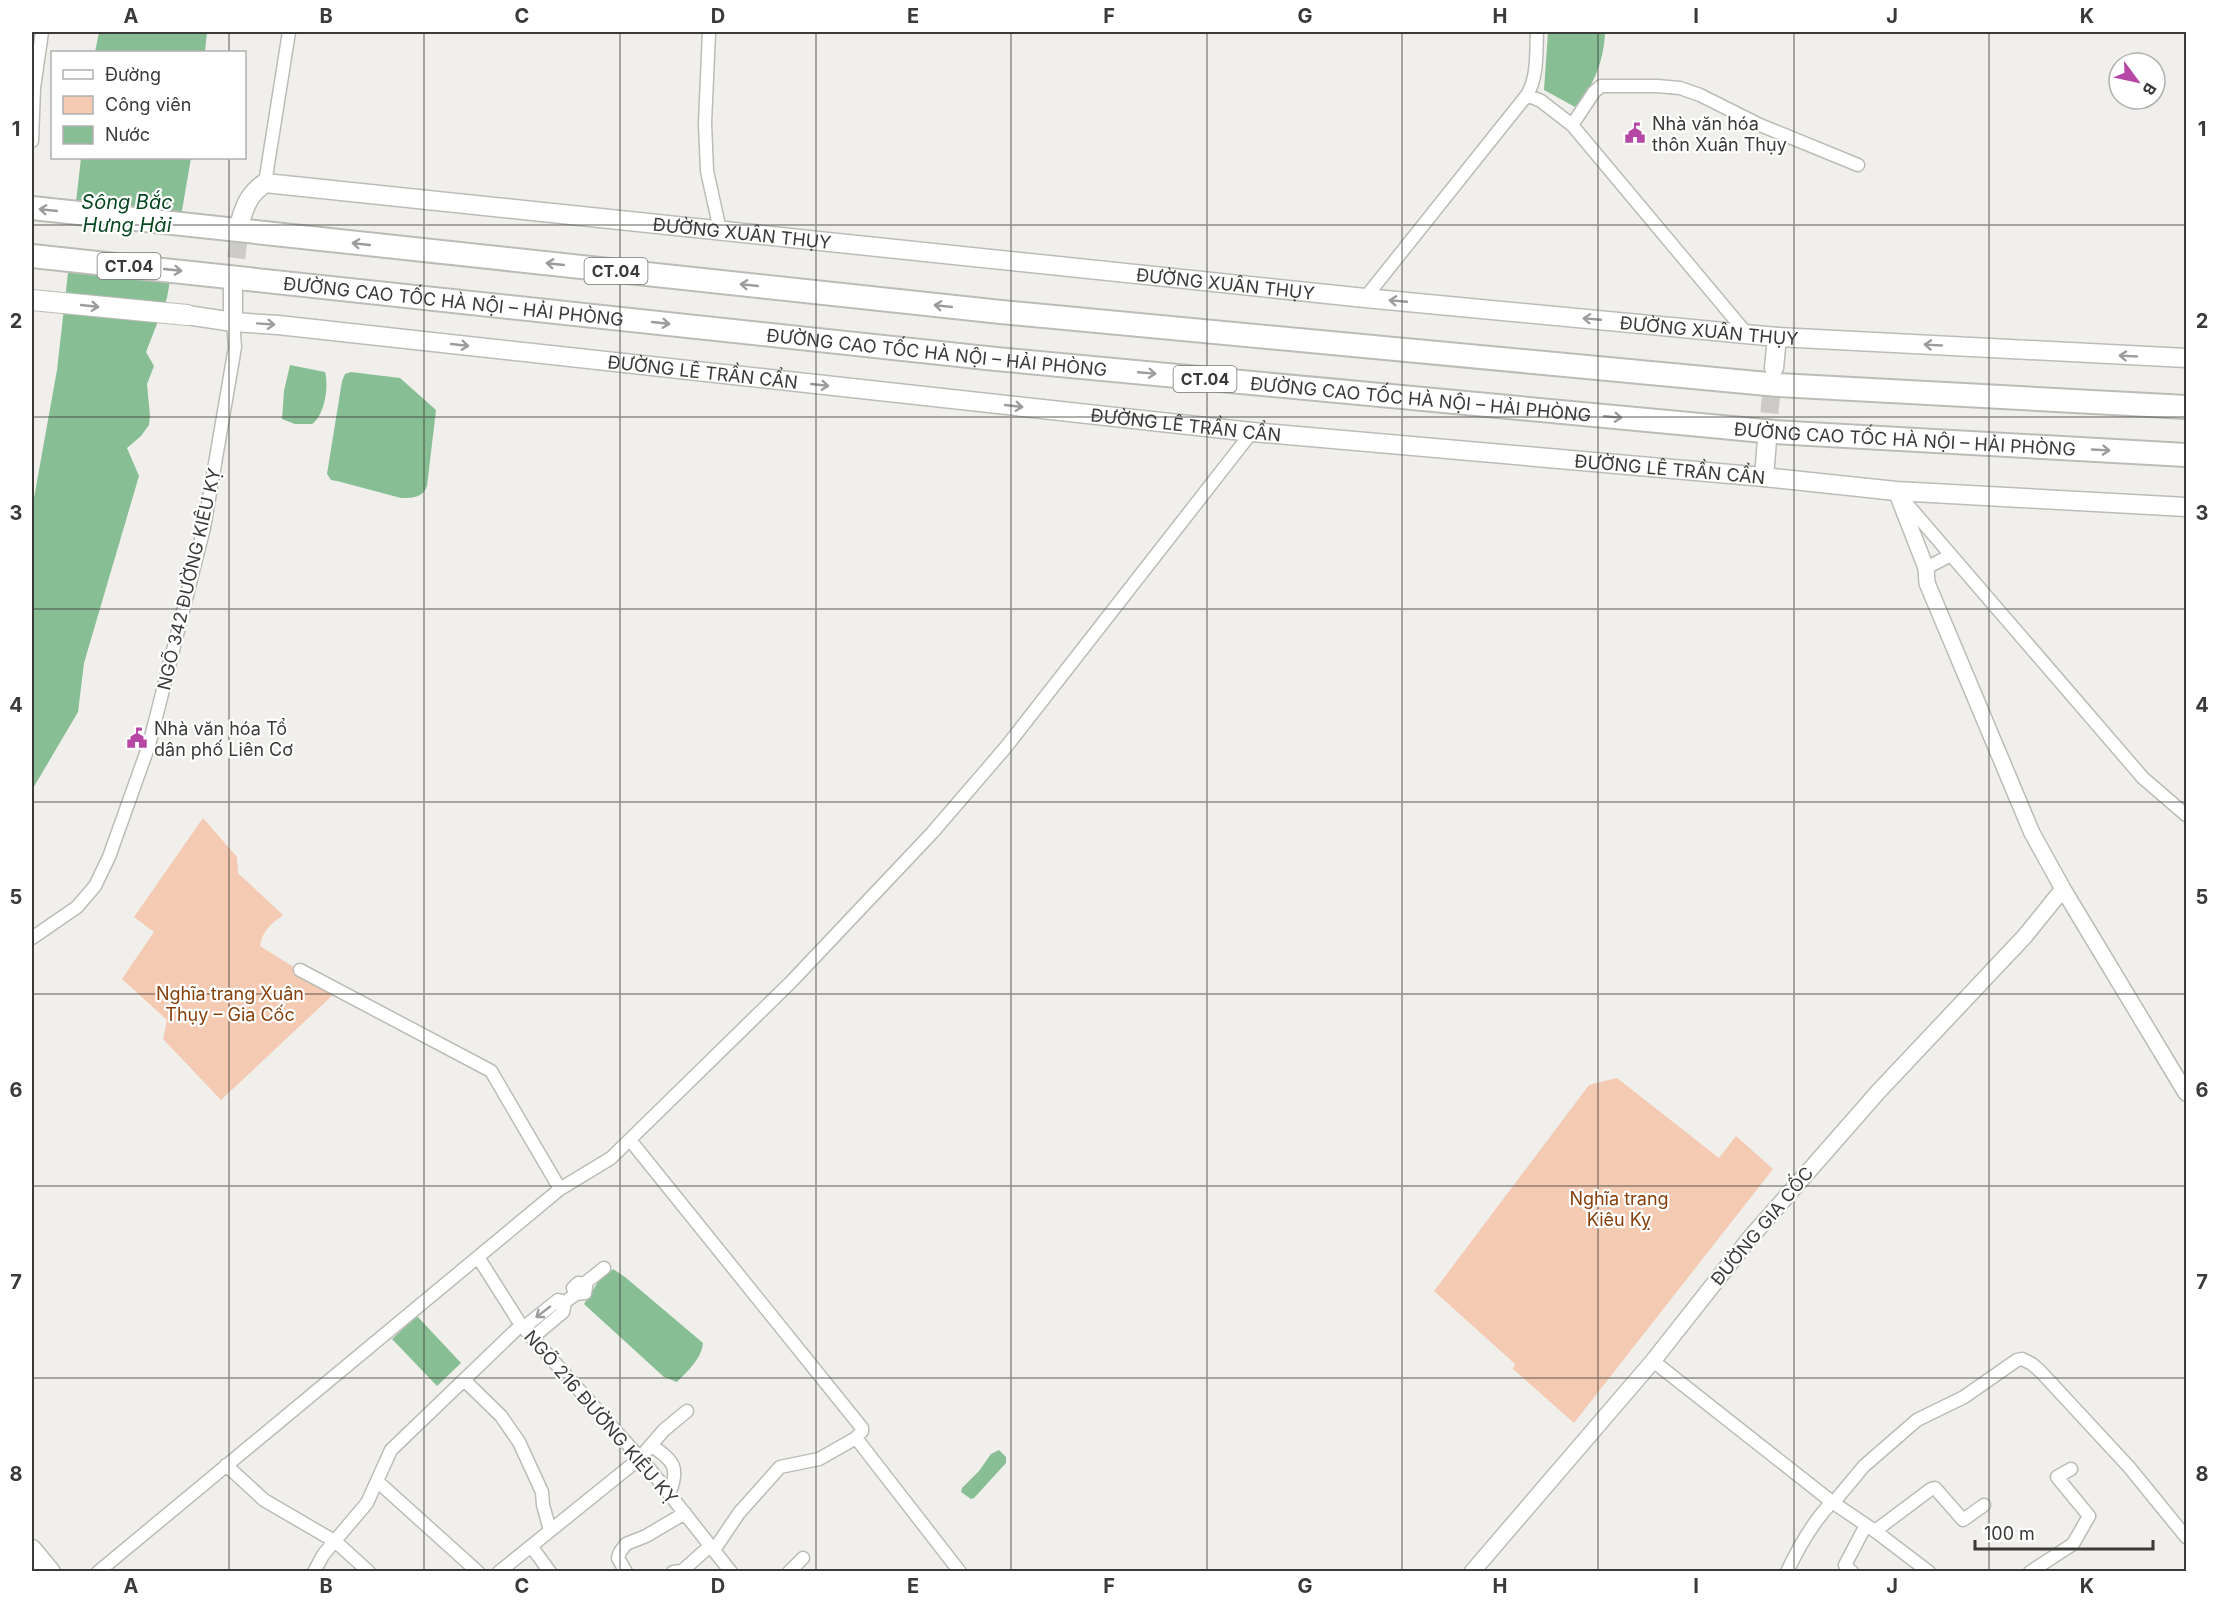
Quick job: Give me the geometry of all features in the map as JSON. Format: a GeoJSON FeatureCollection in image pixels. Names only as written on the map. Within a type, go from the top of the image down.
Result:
{"type":"FeatureCollection","features":[{"type":"Feature","properties":{"kind":"highway","name":"CT.04"},"geometry":{"type":"LineString","coordinates":[[32,208],[236,224],[1013,313],[1778,385],[2187,407]]}},
{"type":"Feature","properties":{"kind":"highway","name":"CT.04"},"geometry":{"type":"LineString","coordinates":[[32,256],[230,280]]}},
{"type":"Feature","properties":{"kind":"highway","name":"ĐƯỜNG CAO TỐC HÀ NỘI – HẢI PHÒNG"},"geometry":{"type":"LineString","coordinates":[[230,280],[996,359],[1775,432],[2187,455]]}},
{"type":"Feature","properties":{"kind":"highway"},"geometry":{"type":"LineString","coordinates":[[1013,313],[1779,378],[2187,395]]}},
{"type":"Feature","properties":{"kind":"main road"},"geometry":{"type":"LineString","coordinates":[[236,224],[252,192],[265,183]]}},
{"type":"Feature","properties":{"kind":"main road","name":"ĐƯỜNG XUÂN THỤY"},"geometry":{"type":"LineString","coordinates":[[265,183],[1365,298],[1776,337],[2187,358]]}},
{"type":"Feature","properties":{"kind":"main road"},"geometry":{"type":"LineString","coordinates":[[230,280],[233,322]]}},
{"type":"Feature","properties":{"kind":"main road"},"geometry":{"type":"LineString","coordinates":[[32,300],[187,315]]}},
{"type":"Feature","properties":{"kind":"main road","name":"ĐƯỜNG LÊ TRẦN CẨN"},"geometry":{"type":"LineString","coordinates":[[187,315],[233,322],[278,325],[1252,432],[1764,477],[1896,491],[2187,507]]}},
{"type":"Feature","properties":{"kind":"main road"},"geometry":{"type":"LineString","coordinates":[[1774,368],[1776,337]]}},
{"type":"Feature","properties":{"kind":"main road"},"geometry":{"type":"LineString","coordinates":[[1764,477],[1767,440]]}},
{"type":"Feature","properties":{"kind":"street"},"geometry":{"type":"LineString","coordinates":[[32,141],[34,88],[42,32]]}},
{"type":"Feature","properties":{"kind":"street"},"geometry":{"type":"LineString","coordinates":[[265,183],[289,32]]}},
{"type":"Feature","properties":{"kind":"street"},"geometry":{"type":"LineString","coordinates":[[709,32],[705,123],[707,171],[720,230]]}},
{"type":"Feature","properties":{"kind":"street"},"geometry":{"type":"LineString","coordinates":[[1365,298],[1527,95],[1534,74],[1537,32]]}},
{"type":"Feature","properties":{"kind":"street"},"geometry":{"type":"LineString","coordinates":[[1572,125],[1594,92],[1601,86],[1680,88],[1700,95],[1760,125],[1858,165]]}},
{"type":"Feature","properties":{"kind":"street"},"geometry":{"type":"LineString","coordinates":[[1527,95],[1541,101],[1572,125],[1747,334]]}},
{"type":"Feature","properties":{"kind":"street","name":"NGÕ 342 ĐƯỜNG KIÊU KỴ"},"geometry":{"type":"LineString","coordinates":[[32,938],[77,907],[95,886],[149,745],[204,528],[235,347],[233,322]]}},
{"type":"Feature","properties":{"kind":"street"},"geometry":{"type":"LineString","coordinates":[[98,1572],[560,1189],[611,1158],[791,982],[932,833],[1006,747],[1252,432]]}},
{"type":"Feature","properties":{"kind":"street"},"geometry":{"type":"LineString","coordinates":[[1896,491],[2143,778],[2187,814]]}},
{"type":"Feature","properties":{"kind":"street"},"geometry":{"type":"LineString","coordinates":[[1896,491],[1926,568],[1928,583],[2032,833],[2063,889],[2187,1093]]}},
{"type":"Feature","properties":{"kind":"street"},"geometry":{"type":"LineString","coordinates":[[1926,568],[1951,555]]}},
{"type":"Feature","properties":{"kind":"street","name":"ĐƯỜNG GIA CỐC"},"geometry":{"type":"LineString","coordinates":[[1472,1572],[1653,1360],[1750,1238],[1878,1092],[2025,936],[2063,889]]}},
{"type":"Feature","properties":{"kind":"street"},"geometry":{"type":"LineString","coordinates":[[300,970],[491,1071],[560,1189]]}},
{"type":"Feature","properties":{"kind":"street"},"geometry":{"type":"LineString","coordinates":[[630,1140],[792,1342],[859,1421],[862,1431],[855,1438],[819,1459],[780,1467],[712,1548],[682,1571],[673,1572]]}},
{"type":"Feature","properties":{"kind":"street","name":"NGÕ 216 ĐƯỜNG KIÊU KỴ"},"geometry":{"type":"LineString","coordinates":[[477,1257],[522,1327],[669,1494],[731,1572]]}},
{"type":"Feature","properties":{"kind":"street"},"geometry":{"type":"LineString","coordinates":[[532,1338],[563,1312],[565,1302],[576,1294],[585,1293],[584,1284],[604,1268]]}},
{"type":"Feature","properties":{"kind":"street"},"geometry":{"type":"LineString","coordinates":[[314,1572],[323,1555],[367,1503],[391,1450],[522,1327],[558,1300],[565,1302]]}},
{"type":"Feature","properties":{"kind":"street"},"geometry":{"type":"LineString","coordinates":[[1786,1572],[1817,1518],[1864,1466],[1917,1420],[1964,1397],[2017,1360],[2022,1359],[2041,1372],[2129,1467],[2187,1537]]}},
{"type":"Feature","properties":{"kind":"street"},"geometry":{"type":"LineString","coordinates":[[1653,1360],[1833,1502],[1929,1572]]}},
{"type":"Feature","properties":{"kind":"street"},"geometry":{"type":"LineString","coordinates":[[464,1380],[501,1416],[519,1442],[542,1492],[550,1530]]}},
{"type":"Feature","properties":{"kind":"street"},"geometry":{"type":"LineString","coordinates":[[499,1572],[639,1459],[664,1430],[687,1411]]}},
{"type":"Feature","properties":{"kind":"street"},"geometry":{"type":"LineString","coordinates":[[855,1438],[960,1572]]}},
{"type":"Feature","properties":{"kind":"street"},"geometry":{"type":"LineString","coordinates":[[652,1446],[669,1457],[675,1473],[669,1494]]}},
{"type":"Feature","properties":{"kind":"street"},"geometry":{"type":"LineString","coordinates":[[226,1465],[264,1500],[336,1542],[369,1572]]}},
{"type":"Feature","properties":{"kind":"street"},"geometry":{"type":"LineString","coordinates":[[2030,1572],[2073,1544],[2089,1516],[2057,1477],[2071,1469]]}},
{"type":"Feature","properties":{"kind":"street"},"geometry":{"type":"LineString","coordinates":[[377,1481],[478,1572]]}},
{"type":"Feature","properties":{"kind":"street"},"geometry":{"type":"LineString","coordinates":[[1852,1572],[1845,1565],[1871,1528],[1931,1489],[1935,1488],[1963,1520],[1984,1505]]}},
{"type":"Feature","properties":{"kind":"street"},"geometry":{"type":"LineString","coordinates":[[626,1572],[618,1558],[626,1544],[646,1536],[685,1513]]}},
{"type":"Feature","properties":{"kind":"street"},"geometry":{"type":"LineString","coordinates":[[531,1546],[550,1572]]}},
{"type":"Feature","properties":{"kind":"street"},"geometry":{"type":"LineString","coordinates":[[789,1572],[803,1558]]}},
{"type":"Feature","properties":{"kind":"green space","name":"Nghĩa trang Xuân Thụy – Gia Cốc"},"geometry":{"type":"Polygon","coordinates":[[[203,818],[237,857],[238,873],[283,915],[268,928],[260,946],[335,993],[221,1100],[163,1039],[167,1020],[122,979],[154,932],[134,917],[203,818]]]}},
{"type":"Feature","properties":{"kind":"green space","name":"Nghĩa trang Kiêu Kỵ"},"geometry":{"type":"Polygon","coordinates":[[[1617,1078],[1719,1158],[1736,1136],[1773,1169],[1574,1423],[1513,1369],[1515,1364],[1434,1291],[1589,1085],[1617,1078]]]}},
{"type":"Feature","properties":{"kind":"water"},"geometry":{"type":"Polygon","coordinates":[[[99,32],[207,32],[205,51],[95,51],[99,32]]]}},
{"type":"Feature","properties":{"kind":"water"},"geometry":{"type":"Polygon","coordinates":[[[1548,32],[1605,32],[1603,53],[1593,82],[1575,107],[1544,90],[1548,32]]]}},
{"type":"Feature","properties":{"kind":"water","name":"Sông Bắc Hưng Hải"},"geometry":{"type":"Polygon","coordinates":[[[81,159],[191,159],[167,298],[146,352],[154,366],[147,384],[149,425],[141,436],[127,448],[139,476],[84,663],[78,712],[32,790],[32,509],[57,370],[81,159]]]}},
{"type":"Feature","properties":{"kind":"water"},"geometry":{"type":"Polygon","coordinates":[[[290,365],[325,372],[325,400],[320,414],[312,424],[295,424],[282,419],[284,391],[290,365]]]}},
{"type":"Feature","properties":{"kind":"water"},"geometry":{"type":"Polygon","coordinates":[[[351,372],[400,378],[436,410],[427,486],[420,495],[401,498],[331,480],[327,474],[342,381],[345,374],[351,372]]]}},
{"type":"Feature","properties":{"kind":"water"},"geometry":{"type":"Polygon","coordinates":[[[613,1269],[703,1343],[697,1359],[677,1382],[664,1377],[584,1304],[598,1282],[613,1269]]]}},
{"type":"Feature","properties":{"kind":"water"},"geometry":{"type":"Polygon","coordinates":[[[417,1316],[461,1363],[437,1386],[392,1339],[417,1316]]]}},
{"type":"Feature","properties":{"kind":"water"},"geometry":{"type":"Polygon","coordinates":[[[999,1450],[1006,1457],[1006,1463],[974,1498],[971,1499],[961,1492],[991,1454],[999,1450]]]}},
{"type":"Feature","properties":{"kind":"pier"},"geometry":{"type":"Polygon","coordinates":[[[71,212],[182,225],[174,270],[66,259],[71,212]]]}},
{"type":"Feature","properties":{"kind":"tunnel"},"geometry":{"type":"LineString","coordinates":[[233,285],[241,219]]}},
{"type":"Feature","properties":{"kind":"tunnel"},"geometry":{"type":"LineString","coordinates":[[1767,440],[1773,373]]}},
{"type":"Feature","properties":{"kind":"place","name":"Nhà văn hóa thôn Xuân Thụy"},"geometry":{"type":"Point","coordinates":[1635,133]}},
{"type":"Feature","properties":{"kind":"place","name":"Nhà văn hóa Tổ dân phố Liên Cơ"},"geometry":{"type":"Point","coordinates":[137,738]}}]}
